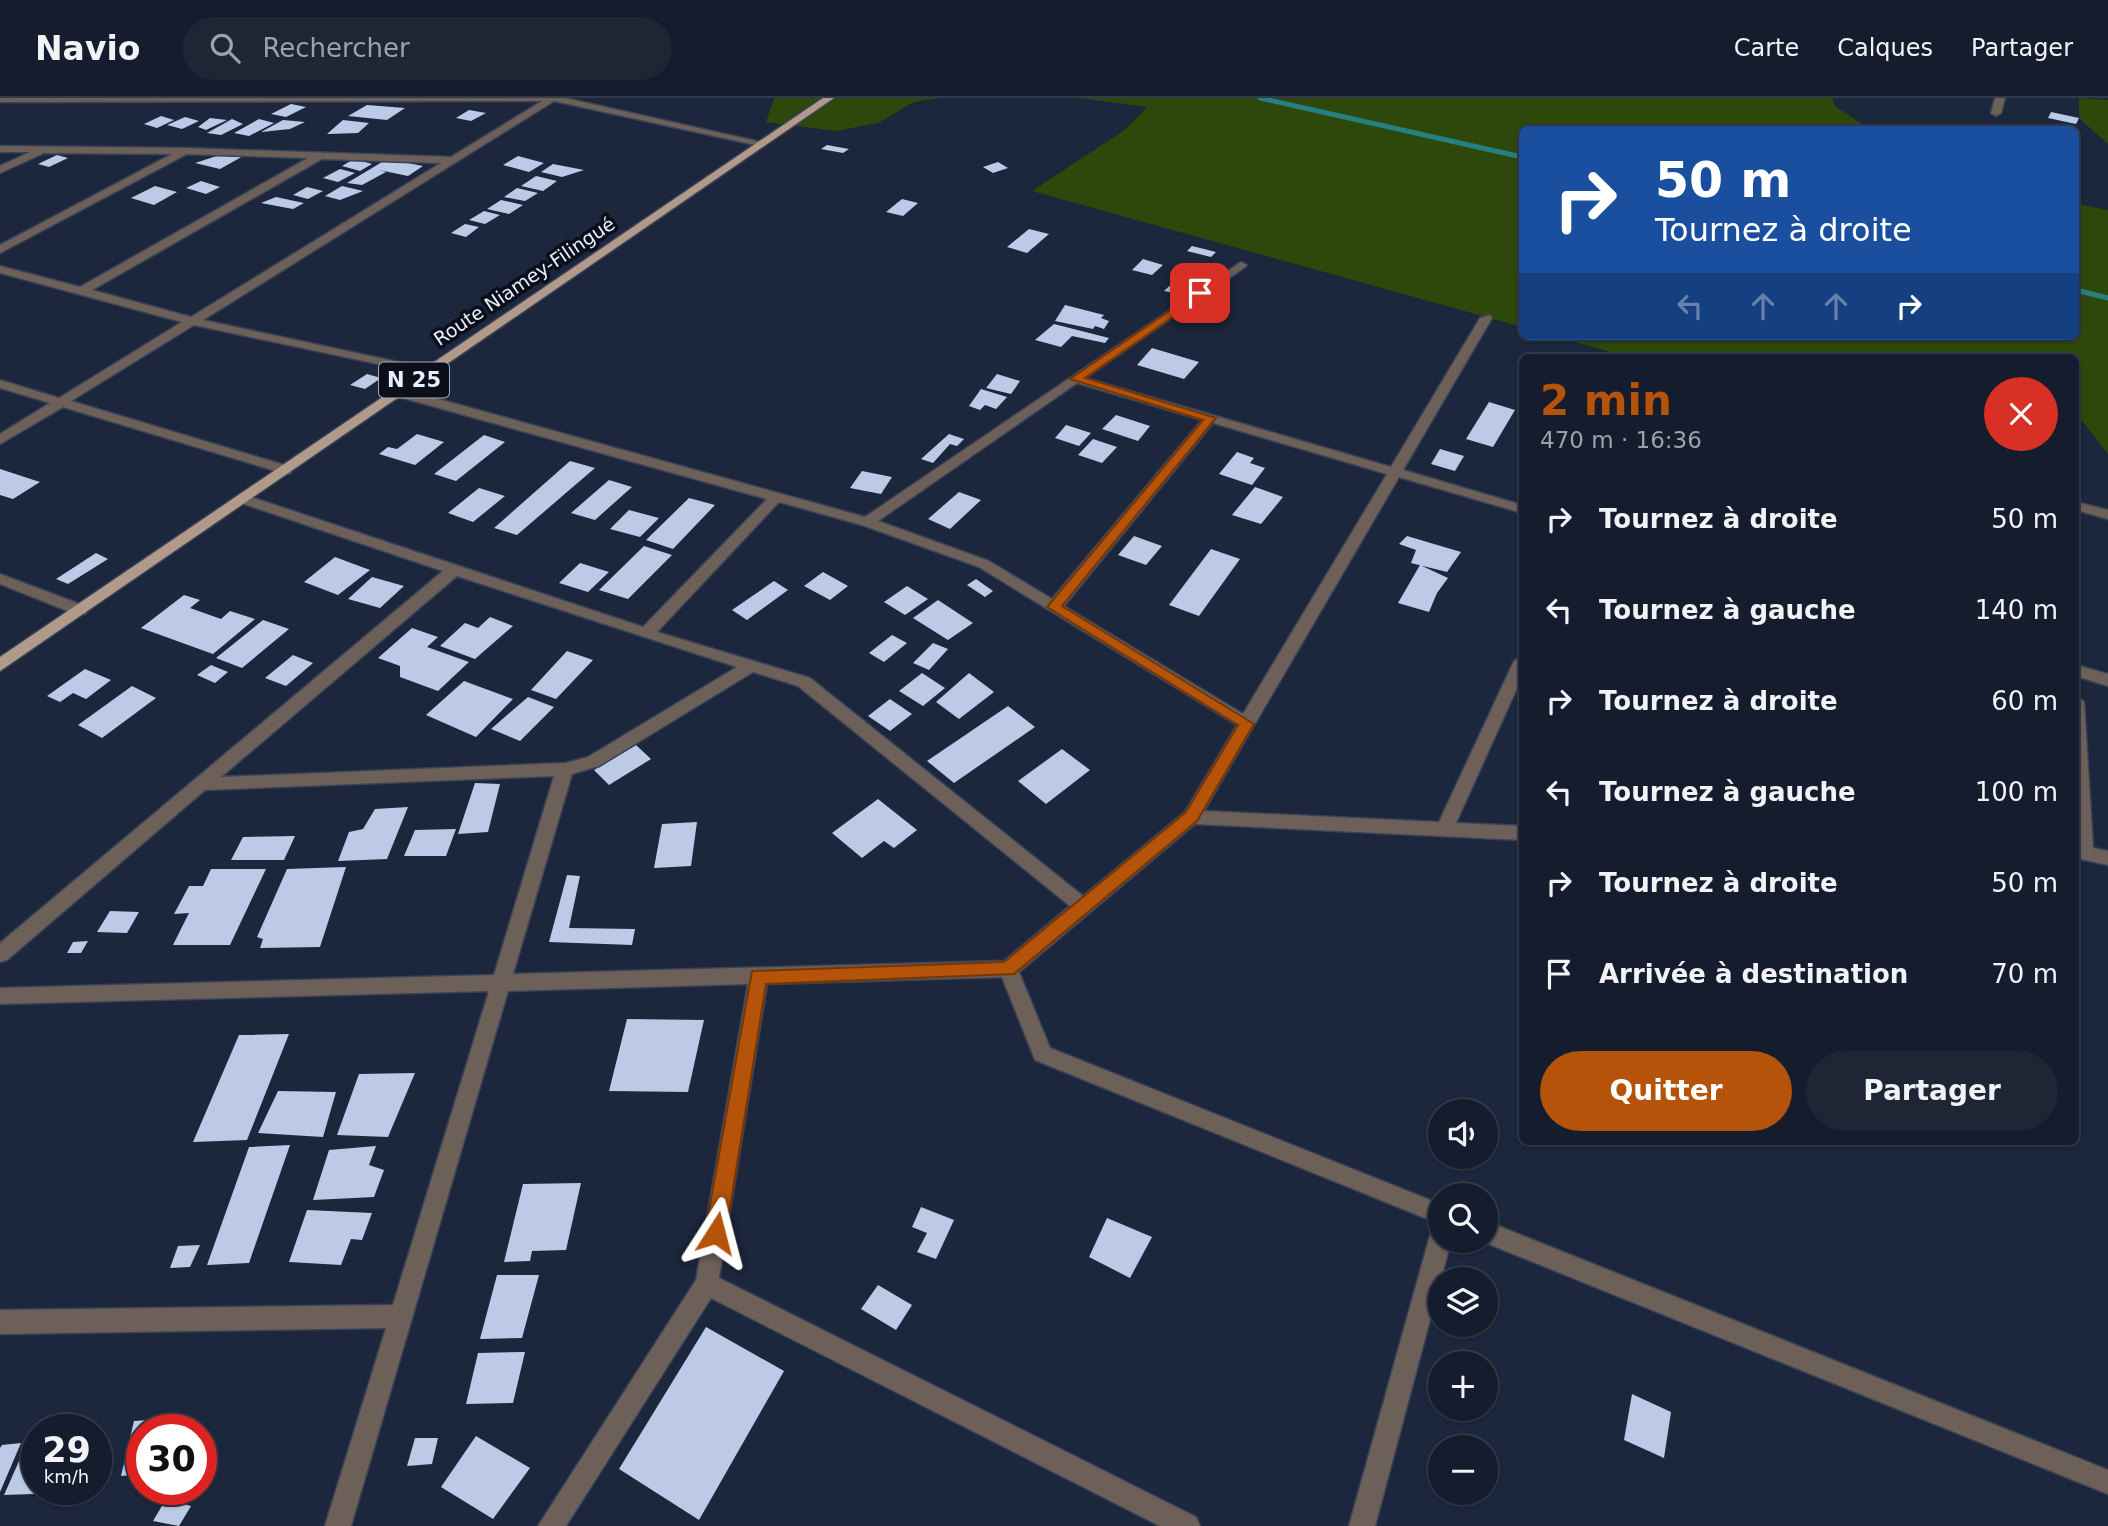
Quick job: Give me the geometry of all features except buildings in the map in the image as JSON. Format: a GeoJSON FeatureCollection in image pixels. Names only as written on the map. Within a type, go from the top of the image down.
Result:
{"type":"FeatureCollection","features":[{"type":"Feature","properties":{"kind":"main road","name":"Route Niamey-Filingué"},"geometry":{"type":"LineString","coordinates":[[1,663],[829,98]]}},
{"type":"Feature","properties":{"kind":"street"},"geometry":{"type":"LineString","coordinates":[[0,100],[553,98],[760,144]]}},
{"type":"Feature","properties":{"kind":"street"},"geometry":{"type":"LineString","coordinates":[[0,440],[553,98]]}},
{"type":"Feature","properties":{"kind":"street"},"geometry":{"type":"LineString","coordinates":[[1996,113],[2000,98]]}},
{"type":"Feature","properties":{"kind":"street"},"geometry":{"type":"LineString","coordinates":[[0,149],[186,151],[453,160]]}},
{"type":"Feature","properties":{"kind":"street"},"geometry":{"type":"LineString","coordinates":[[0,170],[46,149]]}},
{"type":"Feature","properties":{"kind":"street"},"geometry":{"type":"LineString","coordinates":[[0,250],[186,151]]}},
{"type":"Feature","properties":{"kind":"street"},"geometry":{"type":"LineString","coordinates":[[82,291],[321,155]]}},
{"type":"Feature","properties":{"kind":"street"},"geometry":{"type":"LineString","coordinates":[[867,522],[1241,265]]}},
{"type":"Feature","properties":{"kind":"street"},"geometry":{"type":"LineString","coordinates":[[0,269],[192,321],[426,372]]}},
{"type":"Feature","properties":{"kind":"street"},"geometry":{"type":"LineString","coordinates":[[0,996],[1008,969],[1191,817],[1486,318]]}},
{"type":"Feature","properties":{"kind":"street"},"geometry":{"type":"LineString","coordinates":[[1076,379],[1519,508]]}},
{"type":"Feature","properties":{"kind":"street"},"geometry":{"type":"LineString","coordinates":[[0,384],[286,470]]}},
{"type":"Feature","properties":{"kind":"street"},"geometry":{"type":"LineString","coordinates":[[397,392],[867,522],[984,564],[1247,724]]}},
{"type":"Feature","properties":{"kind":"street"},"geometry":{"type":"LineString","coordinates":[[1054,607],[1210,418]]}},
{"type":"Feature","properties":{"kind":"street"},"geometry":{"type":"LineString","coordinates":[[646,634],[776,496]]}},
{"type":"Feature","properties":{"kind":"street"},"geometry":{"type":"LineString","coordinates":[[243,499],[646,634],[804,682],[1083,906]]}},
{"type":"Feature","properties":{"kind":"street"},"geometry":{"type":"LineString","coordinates":[[2079,507],[2108,515]]}},
{"type":"Feature","properties":{"kind":"street"},"geometry":{"type":"LineString","coordinates":[[0,954],[454,570]]}},
{"type":"Feature","properties":{"kind":"street"},"geometry":{"type":"LineString","coordinates":[[0,579],[80,610]]}},
{"type":"Feature","properties":{"kind":"street"},"geometry":{"type":"LineString","coordinates":[[202,784],[565,769],[593,762],[751,666]]}},
{"type":"Feature","properties":{"kind":"street"},"geometry":{"type":"LineString","coordinates":[[1444,830],[1519,668]]}},
{"type":"Feature","properties":{"kind":"street"},"geometry":{"type":"LineString","coordinates":[[2079,672],[2108,680]]}},
{"type":"Feature","properties":{"kind":"street"},"geometry":{"type":"LineString","coordinates":[[338,1526],[565,769]]}},
{"type":"Feature","properties":{"kind":"street"},"geometry":{"type":"LineString","coordinates":[[2079,814],[2080,851],[2108,858]]}},
{"type":"Feature","properties":{"kind":"street"},"geometry":{"type":"LineString","coordinates":[[1191,817],[1519,833]]}},
{"type":"Feature","properties":{"kind":"street"},"geometry":{"type":"LineString","coordinates":[[1008,969],[1042,1054],[1428,1209]]}},
{"type":"Feature","properties":{"kind":"street"},"geometry":{"type":"LineString","coordinates":[[551,1526],[707,1284],[759,976]]}},
{"type":"Feature","properties":{"kind":"street"},"geometry":{"type":"LineString","coordinates":[[1498,1237],[2108,1482]]}},
{"type":"Feature","properties":{"kind":"street"},"geometry":{"type":"LineString","coordinates":[[1362,1526],[1436,1253]]}},
{"type":"Feature","properties":{"kind":"street"},"geometry":{"type":"LineString","coordinates":[[707,1284],[1187,1526]]}},
{"type":"Feature","properties":{"kind":"street"},"geometry":{"type":"LineString","coordinates":[[0,1322],[401,1316]]}},
{"type":"Feature","properties":{"kind":"green space"},"geometry":{"type":"Polygon","coordinates":[[[774,98],[940,98],[914,102],[878,123],[836,131],[766,122],[774,98]]]}},
{"type":"Feature","properties":{"kind":"green space"},"geometry":{"type":"Polygon","coordinates":[[[1079,98],[1832,98],[1835,106],[1865,126],[1519,126],[1519,326],[1032,191],[1126,129],[1147,107],[1079,98]]]}},
{"type":"Feature","properties":{"kind":"green space"},"geometry":{"type":"Polygon","coordinates":[[[2079,98],[2108,100],[2108,144],[2079,118],[2079,98]]]}},
{"type":"Feature","properties":{"kind":"green space"},"geometry":{"type":"Polygon","coordinates":[[[2079,205],[2108,210],[2108,454],[2079,417],[2079,354],[1617,354],[1568,340],[2079,340],[2079,205]]]}},
{"type":"Feature","properties":{"kind":"waterway"},"geometry":{"type":"LineString","coordinates":[[1260,98],[1519,156]]}},
{"type":"Feature","properties":{"kind":"waterway"},"geometry":{"type":"LineString","coordinates":[[2079,291],[2108,298]]}},
{"type":"Feature","properties":{"kind":"route"},"geometry":{"type":"LineString","coordinates":[[716,1233],[759,976],[1008,969],[1191,817],[1247,724],[1054,607],[1210,418],[1076,379],[1200,293]]}}]}
